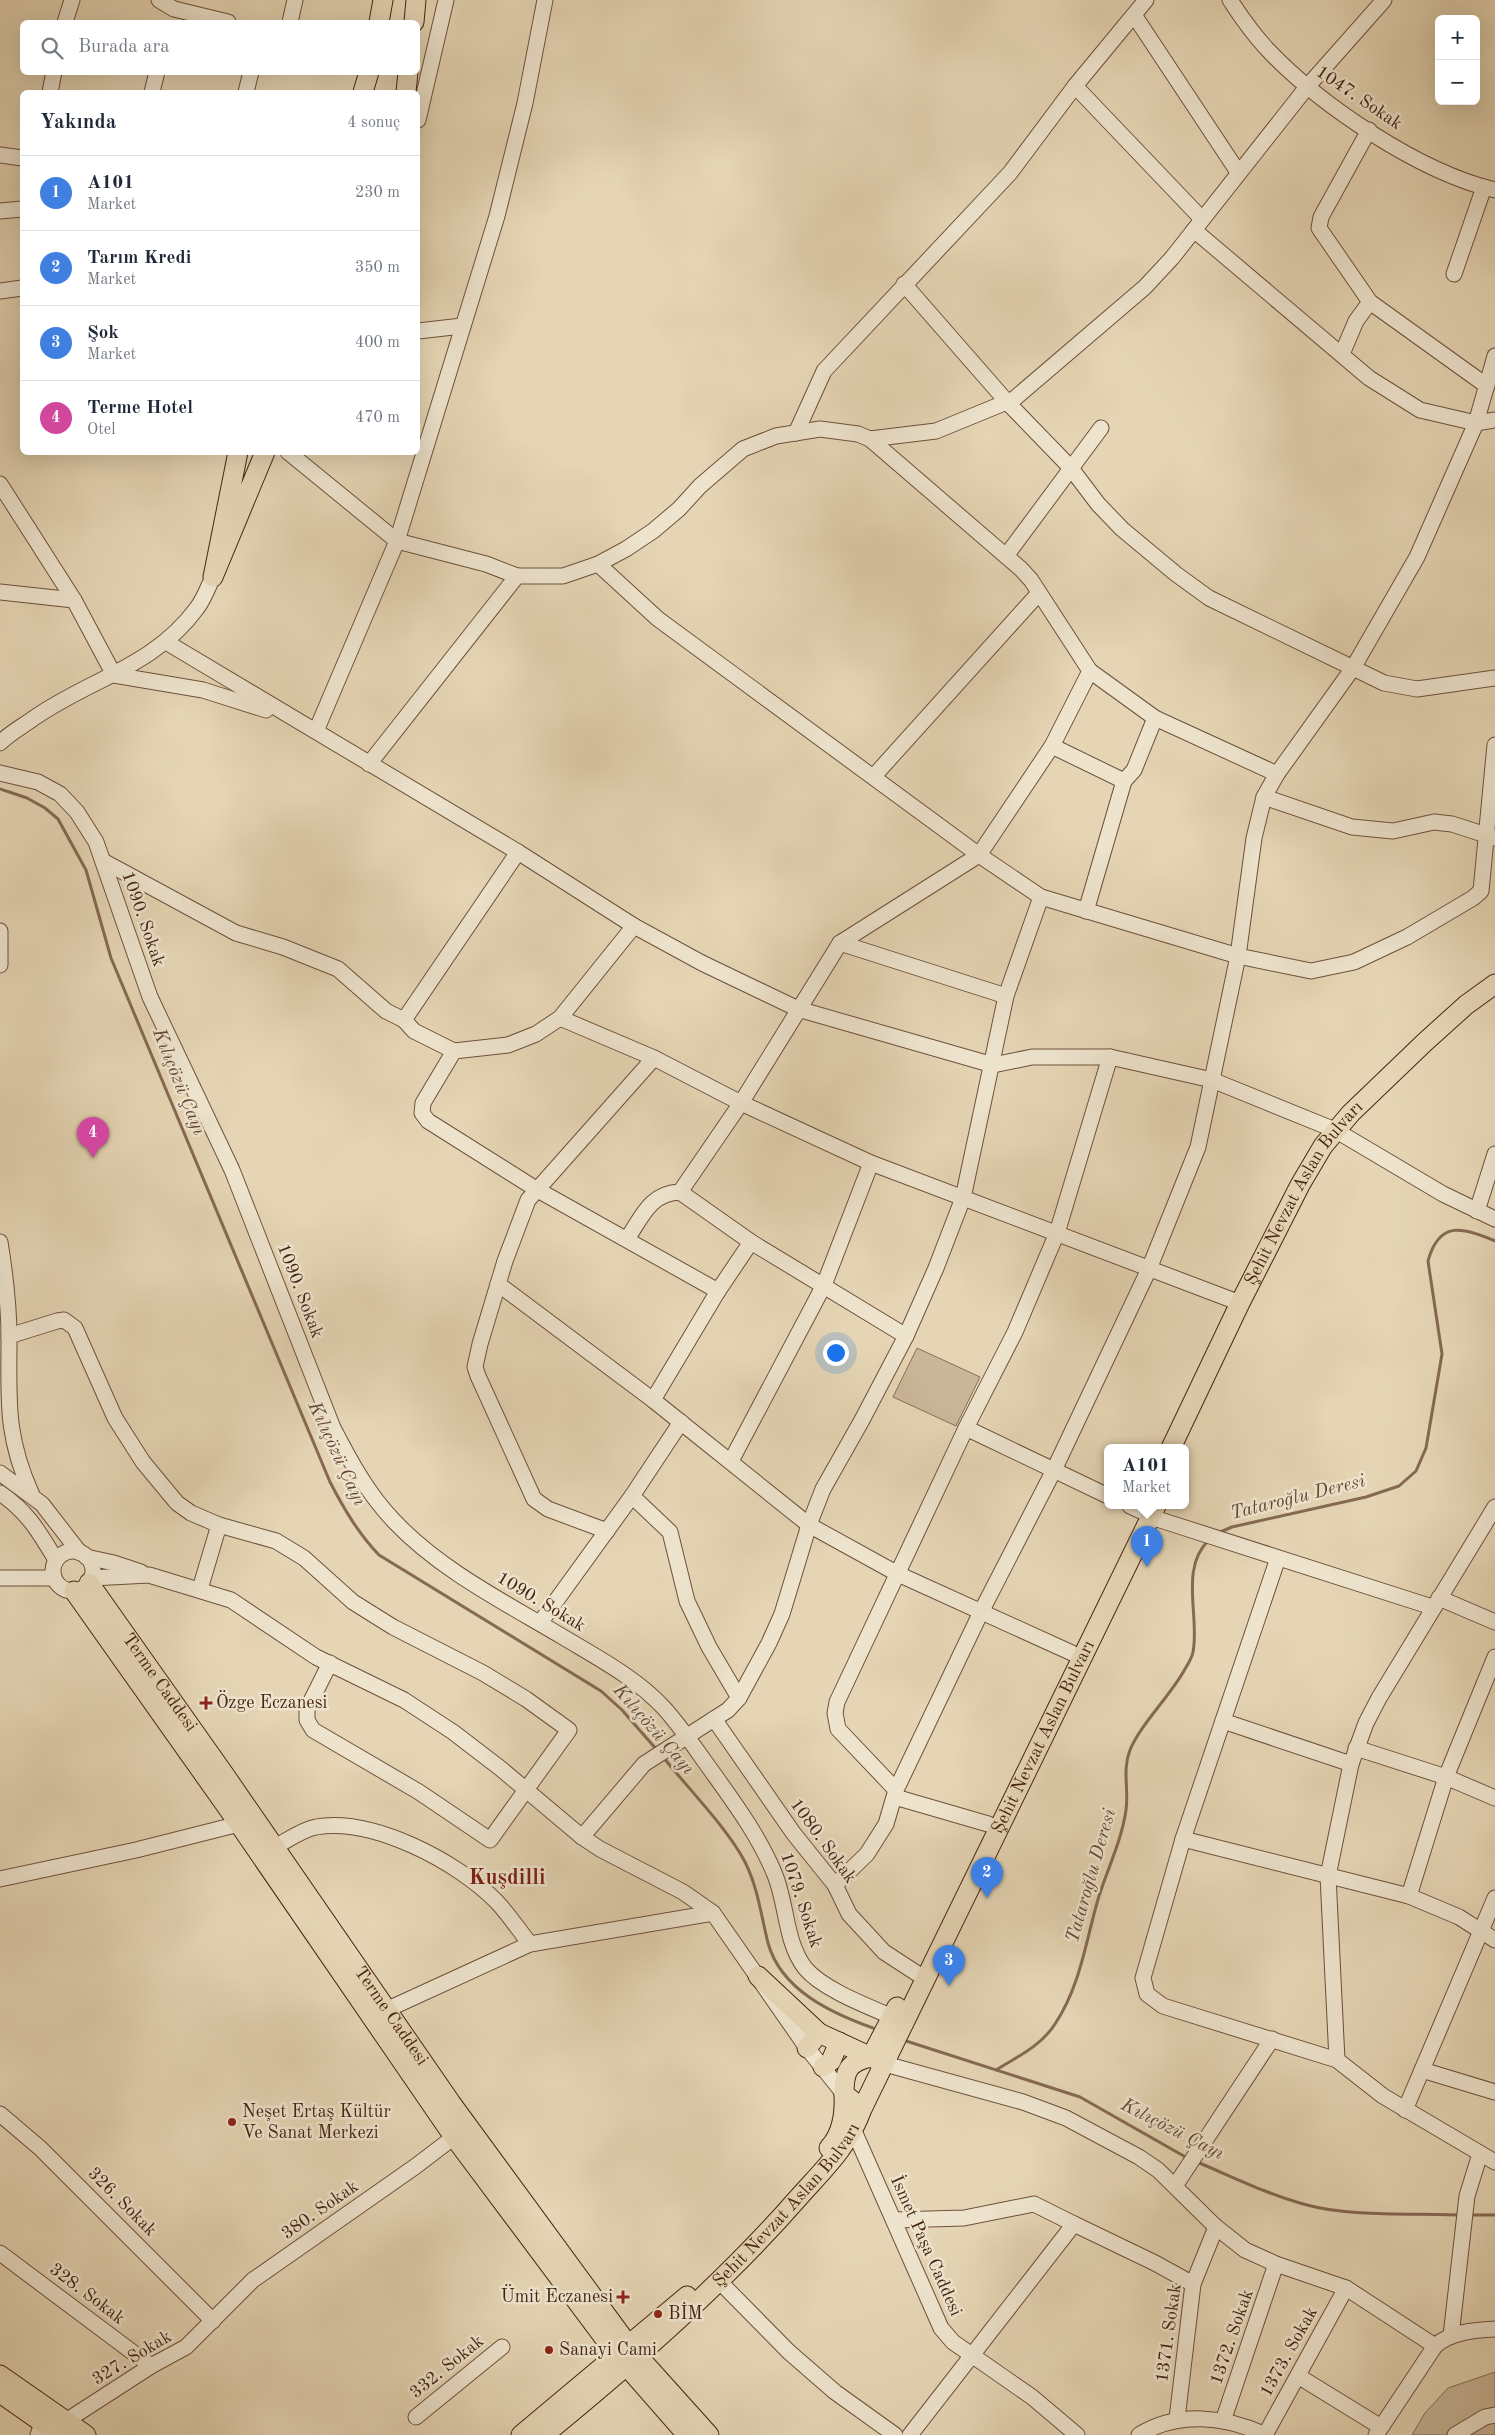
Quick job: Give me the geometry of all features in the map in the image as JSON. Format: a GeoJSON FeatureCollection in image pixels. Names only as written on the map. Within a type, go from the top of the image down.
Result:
{"type":"FeatureCollection","features":[{"type":"Feature","properties":{"kind":"main road"},"geometry":{"type":"LineString","coordinates":[[379,20],[383,0]]}},
{"type":"Feature","properties":{"kind":"main road"},"geometry":{"type":"LineString","coordinates":[[414,20],[416,0]]}},
{"type":"Feature","properties":{"kind":"main road"},"geometry":{"type":"LineString","coordinates":[[364,90],[368,75]]}},
{"type":"Feature","properties":{"kind":"main road"},"geometry":{"type":"LineString","coordinates":[[406,90],[408,75]]}},
{"type":"Feature","properties":{"kind":"main road"},"geometry":{"type":"LineString","coordinates":[[213,577],[237,455]]}},
{"type":"Feature","properties":{"kind":"main road"},"geometry":{"type":"LineString","coordinates":[[213,577],[264,455]]}},
{"type":"Feature","properties":{"kind":"main road","name":"Şehit Nevzat Aslan Bulvarı"},"geometry":{"type":"LineString","coordinates":[[1173,1444],[1240,1303],[1300,1185],[1340,1133],[1425,1042],[1466,1005],[1495,984]]}},
{"type":"Feature","properties":{"kind":"main road","name":"Şehit Nevzat Aslan Bulvarı"},"geometry":{"type":"LineString","coordinates":[[1184,1444],[1277,1249],[1340,1133],[1440,1042],[1495,999]]}},
{"type":"Feature","properties":{"kind":"main road","name":"Şehit Nevzat Aslan Bulvarı"},"geometry":{"type":"LineString","coordinates":[[920,1976],[988,1824],[1144,1509]]}},
{"type":"Feature","properties":{"kind":"main road","name":"Şehit Nevzat Aslan Bulvarı"},"geometry":{"type":"LineString","coordinates":[[521,2435],[628,2356],[720,2282],[768,2233],[844,2147],[854,2131],[880,2055],[920,1976],[1144,1509]]}},
{"type":"Feature","properties":{"kind":"main road","name":"Terme Caddesi"},"geometry":{"type":"LineString","coordinates":[[85,1584],[239,1824],[454,2137],[628,2356],[687,2435]]}},
{"type":"Feature","properties":{"kind":"main road","name":"Terme Caddesi"},"geometry":{"type":"LineString","coordinates":[[85,1584],[275,1847],[386,2010],[628,2356],[709,2435]]}},
{"type":"Feature","properties":{"kind":"main road"},"geometry":{"type":"LineString","coordinates":[[758,1976],[819,2033],[839,2042],[880,2055]]}},
{"type":"Feature","properties":{"kind":"main road"},"geometry":{"type":"LineString","coordinates":[[807,2048],[819,2033]]}},
{"type":"Feature","properties":{"kind":"main road"},"geometry":{"type":"LineString","coordinates":[[823,2068],[831,2061],[839,2042]]}},
{"type":"Feature","properties":{"kind":"main road","name":"Şehit Nevzat Aslan Bulvarı"},"geometry":{"type":"LineString","coordinates":[[544,2435],[730,2257],[832,2145],[843,2122],[845,2111],[844,2078],[857,2060],[880,2055]]}},
{"type":"Feature","properties":{"kind":"main road"},"geometry":{"type":"LineString","coordinates":[[844,2094],[862,2109]]}},
{"type":"Feature","properties":{"kind":"main road"},"geometry":{"type":"LineString","coordinates":[[0,2375],[63,2428]]}},
{"type":"Feature","properties":{"kind":"main road"},"geometry":{"type":"LineString","coordinates":[[0,2393],[40,2429],[63,2428],[86,2435]]}},
{"type":"Feature","properties":{"kind":"street"},"geometry":{"type":"LineString","coordinates":[[66,20],[72,0]]}},
{"type":"Feature","properties":{"kind":"street"},"geometry":{"type":"LineString","coordinates":[[159,0],[173,16],[210,20]]}},
{"type":"Feature","properties":{"kind":"street"},"geometry":{"type":"LineString","coordinates":[[290,20],[295,0]]}},
{"type":"Feature","properties":{"kind":"street"},"geometry":{"type":"LineString","coordinates":[[420,111],[446,0]]}},
{"type":"Feature","properties":{"kind":"street"},"geometry":{"type":"LineString","coordinates":[[316,731],[397,541],[497,216],[525,103],[545,0]]}},
{"type":"Feature","properties":{"kind":"street"},"geometry":{"type":"LineString","coordinates":[[796,433],[824,371],[1010,173],[1075,86],[1146,0]]}},
{"type":"Feature","properties":{"kind":"street","name":"1047. Sokak"},"geometry":{"type":"LineString","coordinates":[[1230,0],[1266,48],[1307,87],[1369,130],[1416,158],[1489,188]]}},
{"type":"Feature","properties":{"kind":"street"},"geometry":{"type":"LineString","coordinates":[[870,439],[936,431],[1008,403],[1084,342],[1145,287],[1198,225],[1307,87],[1384,0]]}},
{"type":"Feature","properties":{"kind":"street"},"geometry":{"type":"LineString","coordinates":[[1134,15],[1238,172]]}},
{"type":"Feature","properties":{"kind":"street"},"geometry":{"type":"LineString","coordinates":[[50,90],[53,75]]}},
{"type":"Feature","properties":{"kind":"street"},"geometry":{"type":"LineString","coordinates":[[152,90],[156,75]]}},
{"type":"Feature","properties":{"kind":"street"},"geometry":{"type":"LineString","coordinates":[[246,90],[250,75]]}},
{"type":"Feature","properties":{"kind":"street"},"geometry":{"type":"LineString","coordinates":[[1075,86],[1198,225],[1369,378],[1420,410],[1476,423],[1495,420]]}},
{"type":"Feature","properties":{"kind":"street"},"geometry":{"type":"LineString","coordinates":[[1369,130],[1321,217],[1319,228],[1370,302],[1487,386]]}},
{"type":"Feature","properties":{"kind":"street"},"geometry":{"type":"LineString","coordinates":[[0,155],[20,158]]}},
{"type":"Feature","properties":{"kind":"street"},"geometry":{"type":"LineString","coordinates":[[1454,274],[1489,188]]}},
{"type":"Feature","properties":{"kind":"street"},"geometry":{"type":"LineString","coordinates":[[0,211],[20,209]]}},
{"type":"Feature","properties":{"kind":"street"},"geometry":{"type":"LineString","coordinates":[[904,284],[1008,403],[1070,467],[1098,504],[1122,529],[1176,574],[1209,598],[1384,683],[1417,689],[1495,678]]}},
{"type":"Feature","properties":{"kind":"street"},"geometry":{"type":"LineString","coordinates":[[0,291],[20,288]]}},
{"type":"Feature","properties":{"kind":"street"},"geometry":{"type":"LineString","coordinates":[[1342,354],[1356,321],[1370,302]]}},
{"type":"Feature","properties":{"kind":"street"},"geometry":{"type":"LineString","coordinates":[[420,331],[462,326]]}},
{"type":"Feature","properties":{"kind":"street"},"geometry":{"type":"LineString","coordinates":[[835,1885],[875,1844],[886,1824],[895,1793],[981,1612],[1054,1470],[1149,1269],[1198,1147],[1238,956],[1254,838],[1264,797],[1276,774],[1353,668],[1417,557],[1476,423],[1495,356]]}},
{"type":"Feature","properties":{"kind":"street"},"geometry":{"type":"LineString","coordinates":[[1006,556],[1070,467],[1102,428]]}},
{"type":"Feature","properties":{"kind":"street"},"geometry":{"type":"LineString","coordinates":[[292,455],[397,541],[486,564],[517,576],[563,576],[598,564],[626,549],[653,531],[679,509],[700,486],[743,449],[776,436],[820,429],[858,434],[870,439],[1006,556],[1031,580],[1090,671],[1155,718],[1276,774]]}},
{"type":"Feature","properties":{"kind":"street"},"geometry":{"type":"LineString","coordinates":[[0,484],[74,600],[114,675]]}},
{"type":"Feature","properties":{"kind":"street"},"geometry":{"type":"LineString","coordinates":[[598,564],[658,619],[979,855],[1041,897],[1238,956],[1311,970],[1354,962],[1406,937],[1473,898],[1481,890],[1491,836],[1495,745]]}},
{"type":"Feature","properties":{"kind":"street"},"geometry":{"type":"LineString","coordinates":[[369,764],[517,576]]}},
{"type":"Feature","properties":{"kind":"street"},"geometry":{"type":"LineString","coordinates":[[2,739],[76,692],[114,675],[144,658],[166,642],[199,606],[213,577]]}},
{"type":"Feature","properties":{"kind":"street"},"geometry":{"type":"LineString","coordinates":[[0,592],[74,600]]}},
{"type":"Feature","properties":{"kind":"street"},"geometry":{"type":"LineString","coordinates":[[874,776],[1039,594]]}},
{"type":"Feature","properties":{"kind":"street"},"geometry":{"type":"LineString","coordinates":[[166,642],[518,852],[634,926],[798,1009],[993,1065],[1032,1057],[1110,1057],[1212,1080],[1340,1133],[1443,1194],[1495,1219]]}},
{"type":"Feature","properties":{"kind":"street"},"geometry":{"type":"LineString","coordinates":[[680,1192],[741,1102],[840,942],[979,855],[1052,746],[1090,671]]}},
{"type":"Feature","properties":{"kind":"street"},"geometry":{"type":"LineString","coordinates":[[114,675],[203,690],[288,716]]}},
{"type":"Feature","properties":{"kind":"street"},"geometry":{"type":"LineString","coordinates":[[1086,911],[1124,781],[1134,770],[1155,718]]}},
{"type":"Feature","properties":{"kind":"street"},"geometry":{"type":"LineString","coordinates":[[1052,746],[1124,781]]}},
{"type":"Feature","properties":{"kind":"street","name":"1090. Sokak"},"geometry":{"type":"LineString","coordinates":[[0,773],[38,782],[60,794],[77,812],[96,842],[150,997],[232,1170],[333,1428],[348,1457],[379,1504],[415,1540],[468,1579],[642,1688],[668,1712],[687,1736]]}},
{"type":"Feature","properties":{"kind":"street"},"geometry":{"type":"LineString","coordinates":[[1264,797],[1352,827],[1393,830],[1414,824],[1434,822],[1452,824],[1491,836]]}},
{"type":"Feature","properties":{"kind":"street"},"geometry":{"type":"LineString","coordinates":[[404,1020],[518,852]]}},
{"type":"Feature","properties":{"kind":"street"},"geometry":{"type":"LineString","coordinates":[[103,861],[236,933],[283,947],[338,969],[386,1010],[404,1020],[414,1031],[454,1051],[508,1045],[536,1034],[560,1018],[634,926]]}},
{"type":"Feature","properties":{"kind":"street"},"geometry":{"type":"LineString","coordinates":[[582,1837],[644,1764],[714,1719],[739,1698],[769,1643],[782,1614],[809,1524],[823,1489],[906,1336],[936,1268],[963,1198],[993,1065],[1006,996],[1041,897]]}},
{"type":"Feature","properties":{"kind":"street"},"geometry":{"type":"LineString","coordinates":[[0,931],[0,965]]}},
{"type":"Feature","properties":{"kind":"street"},"geometry":{"type":"LineString","coordinates":[[840,942],[1006,996]]}},
{"type":"Feature","properties":{"kind":"street"},"geometry":{"type":"LineString","coordinates":[[560,1018],[654,1058],[741,1102],[871,1163],[1240,1303]]}},
{"type":"Feature","properties":{"kind":"street"},"geometry":{"type":"LineString","coordinates":[[454,1051],[423,1103],[422,1113],[428,1121],[536,1189],[718,1291]]}},
{"type":"Feature","properties":{"kind":"street"},"geometry":{"type":"LineString","coordinates":[[988,1824],[895,1793],[838,1729],[834,1713],[837,1702],[966,1428],[1014,1332],[1056,1233],[1110,1057]]}},
{"type":"Feature","properties":{"kind":"street"},"geometry":{"type":"LineString","coordinates":[[607,1531],[548,1509],[534,1499],[475,1367],[498,1284],[522,1213],[536,1189],[654,1058]]}},
{"type":"Feature","properties":{"kind":"street"},"geometry":{"type":"LineString","coordinates":[[1477,1211],[1495,1154]]}},
{"type":"Feature","properties":{"kind":"street"},"geometry":{"type":"LineString","coordinates":[[731,1461],[824,1286],[871,1163]]}},
{"type":"Feature","properties":{"kind":"street"},"geometry":{"type":"LineString","coordinates":[[627,1239],[654,1200],[666,1192],[680,1192],[751,1242],[906,1336]]}},
{"type":"Feature","properties":{"kind":"street"},"geometry":{"type":"LineString","coordinates":[[0,1242],[9,1336],[9,1417],[17,1456],[32,1495]]}},
{"type":"Feature","properties":{"kind":"street"},"geometry":{"type":"LineString","coordinates":[[654,1400],[718,1291],[751,1242]]}},
{"type":"Feature","properties":{"kind":"street"},"geometry":{"type":"LineString","coordinates":[[498,1284],[654,1400],[809,1524],[898,1574],[1072,1653]]}},
{"type":"Feature","properties":{"kind":"street"},"geometry":{"type":"LineString","coordinates":[[9,1336],[57,1321],[70,1323],[79,1334],[114,1418],[143,1462],[177,1503],[191,1514],[219,1525],[276,1541],[304,1558],[353,1602],[393,1627],[483,1672],[526,1699],[569,1730],[527,1792],[490,1840],[419,1792],[314,1730],[307,1720],[307,1709],[330,1663]]}},
{"type":"Feature","properties":{"kind":"street"},"geometry":{"type":"LineString","coordinates":[[540,1624],[632,1496],[681,1422]]}},
{"type":"Feature","properties":{"kind":"street"},"geometry":{"type":"LineString","coordinates":[[966,1428],[1104,1494]]}},
{"type":"Feature","properties":{"kind":"street"},"geometry":{"type":"LineString","coordinates":[[0,1473],[42,1504],[92,1566],[85,1584]]}},
{"type":"Feature","properties":{"kind":"street"},"geometry":{"type":"LineString","coordinates":[[0,1493],[22,1509],[35,1525],[56,1560]]}},
{"type":"Feature","properties":{"kind":"street"},"geometry":{"type":"LineString","coordinates":[[632,1496],[670,1532],[687,1601],[709,1648],[739,1698]]}},
{"type":"Feature","properties":{"kind":"street"},"geometry":{"type":"LineString","coordinates":[[1337,2060],[1328,1876],[1351,1764],[1366,1723],[1379,1698],[1495,1507]]}},
{"type":"Feature","properties":{"kind":"street"},"geometry":{"type":"LineString","coordinates":[[1144,1509],[1278,1558],[1436,1603],[1495,1622]]}},
{"type":"Feature","properties":{"kind":"street"},"geometry":{"type":"LineString","coordinates":[[200,1589],[219,1525]]}},
{"type":"Feature","properties":{"kind":"street"},"geometry":{"type":"LineString","coordinates":[[149,1575],[62,1588],[54,1578],[54,1566],[56,1560],[67,1552],[83,1555],[232,1600],[303,1649],[404,1700],[428,1716],[476,1749],[582,1837],[600,1849],[683,1892],[713,1913],[807,2048],[844,2094]]}},
{"type":"Feature","properties":{"kind":"street"},"geometry":{"type":"LineString","coordinates":[[1278,1558],[1184,1839],[1143,1978],[1147,1994],[1163,2006],[1337,2060],[1383,2096],[1495,2162]]}},
{"type":"Feature","properties":{"kind":"street"},"geometry":{"type":"LineString","coordinates":[[0,1578],[54,1578]]}},
{"type":"Feature","properties":{"kind":"street"},"geometry":{"type":"LineString","coordinates":[[1409,1896],[1446,1777],[1495,1657]]}},
{"type":"Feature","properties":{"kind":"street","name":"1080. Sokak"},"geometry":{"type":"LineString","coordinates":[[714,1719],[794,1834],[835,1885],[849,1914],[865,1934],[884,1952],[920,1976]]}},
{"type":"Feature","properties":{"kind":"street"},"geometry":{"type":"LineString","coordinates":[[1223,1722],[1351,1764]]}},
{"type":"Feature","properties":{"kind":"street","name":"1079. Sokak"},"geometry":{"type":"LineString","coordinates":[[687,1736],[736,1806],[767,1856],[782,1892],[794,1945],[806,1969],[832,1988],[898,2019]]}},
{"type":"Feature","properties":{"kind":"street"},"geometry":{"type":"LineString","coordinates":[[1356,1748],[1446,1777],[1495,1798]]}},
{"type":"Feature","properties":{"kind":"street"},"geometry":{"type":"LineString","coordinates":[[0,1878],[136,1850],[239,1824]]}},
{"type":"Feature","properties":{"kind":"street"},"geometry":{"type":"LineString","coordinates":[[275,1847],[299,1833],[316,1827],[369,1832],[414,1846],[441,1860],[476,1884],[500,1906],[530,1944]]}},
{"type":"Feature","properties":{"kind":"street"},"geometry":{"type":"LineString","coordinates":[[1184,1839],[1409,1896],[1459,1917],[1495,1940]]}},
{"type":"Feature","properties":{"kind":"street"},"geometry":{"type":"LineString","coordinates":[[1405,2110],[1495,1898]]}},
{"type":"Feature","properties":{"kind":"street"},"geometry":{"type":"LineString","coordinates":[[386,2010],[530,1944],[713,1913]]}},
{"type":"Feature","properties":{"kind":"street"},"geometry":{"type":"LineString","coordinates":[[1175,2186],[1272,2039]]}},
{"type":"Feature","properties":{"kind":"street"},"geometry":{"type":"LineString","coordinates":[[880,2055],[1066,2118],[1139,2158],[1175,2186],[1216,2227],[1245,2250],[1276,2264],[1346,2288],[1435,2346]]}},
{"type":"Feature","properties":{"kind":"street"},"geometry":{"type":"LineString","coordinates":[[1422,2070],[1495,2092]]}},
{"type":"Feature","properties":{"kind":"street","name":"326. Sokak"},"geometry":{"type":"LineString","coordinates":[[0,2114],[40,2148],[213,2321]]}},
{"type":"Feature","properties":{"kind":"street","name":"İsmet Paşa Caddesi"},"geometry":{"type":"LineString","coordinates":[[854,2131],[941,2328],[953,2342],[1032,2396],[1072,2433]]}},
{"type":"Feature","properties":{"kind":"street","name":"380. Sokak"},"geometry":{"type":"LineString","coordinates":[[213,2321],[253,2280],[416,2166],[454,2137]]}},
{"type":"Feature","properties":{"kind":"street"},"geometry":{"type":"LineString","coordinates":[[1451,2336],[1467,2196],[1480,2154]]}},
{"type":"Feature","properties":{"kind":"street"},"geometry":{"type":"LineString","coordinates":[[894,2220],[964,2218],[1034,2204],[1155,2263],[1193,2284]]}},
{"type":"Feature","properties":{"kind":"street"},"geometry":{"type":"LineString","coordinates":[[910,2435],[1074,2224]]}},
{"type":"Feature","properties":{"kind":"street","name":"1371. Sokak"},"geometry":{"type":"LineString","coordinates":[[1177,2419],[1193,2284],[1216,2227]]}},
{"type":"Feature","properties":{"kind":"street","name":"328. Sokak"},"geometry":{"type":"LineString","coordinates":[[0,2253],[151,2366]]}},
{"type":"Feature","properties":{"kind":"street","name":"1372. Sokak"},"geometry":{"type":"LineString","coordinates":[[1223,2421],[1276,2264]]}},
{"type":"Feature","properties":{"kind":"street"},"geometry":{"type":"LineString","coordinates":[[720,2282],[794,2356],[835,2392],[895,2435]]}},
{"type":"Feature","properties":{"kind":"street","name":"1373. Sokak"},"geometry":{"type":"LineString","coordinates":[[1265,2435],[1346,2288]]}},
{"type":"Feature","properties":{"kind":"street","name":"327. Sokak"},"geometry":{"type":"LineString","coordinates":[[63,2428],[151,2366],[186,2347],[213,2321]]}},
{"type":"Feature","properties":{"kind":"street"},"geometry":{"type":"LineString","coordinates":[[1298,2376],[1379,2431],[1435,2346],[1451,2336],[1495,2329]]}},
{"type":"Feature","properties":{"kind":"street","name":"332. Sokak"},"geometry":{"type":"LineString","coordinates":[[416,2417],[502,2347]]}},
{"type":"Feature","properties":{"kind":"street"},"geometry":{"type":"LineString","coordinates":[[1455,2435],[1485,2417],[1495,2415]]}},
{"type":"Feature","properties":{"kind":"street"},"geometry":{"type":"LineString","coordinates":[[1138,2435],[1177,2419],[1199,2418],[1223,2421],[1265,2435]]}},
{"type":"Feature","properties":{"kind":"shaded area"},"geometry":{"type":"Polygon","coordinates":[[[917,1348],[980,1377],[956,1426],[893,1397],[917,1348]]]}},
{"type":"Feature","properties":{"kind":"shaded area"},"geometry":{"type":"Polygon","coordinates":[[[1495,2372],[1495,2435],[1412,2435],[1425,2413],[1448,2388],[1495,2372]]]}},
{"type":"Feature","properties":{"kind":"waterway","name":"Kılıçözü Çayı"},"geometry":{"type":"LineString","coordinates":[[0,789],[27,798],[45,808],[58,819],[86,870],[111,958],[330,1482],[358,1529],[379,1555],[601,1691],[622,1710],[657,1750]]}},
{"type":"Feature","properties":{"kind":"waterway","name":"Tataroğlu Deresi"},"geometry":{"type":"LineString","coordinates":[[1218,1533],[1232,1527],[1366,1497],[1399,1486],[1416,1471],[1426,1448],[1442,1354],[1428,1261],[1439,1239],[1446,1233],[1454,1230],[1473,1232],[1495,1241]]}},
{"type":"Feature","properties":{"kind":"waterway","name":"Tataroğlu Deresi"},"geometry":{"type":"LineString","coordinates":[[996,2070],[1043,2039],[1055,2024],[1071,1994],[1082,1961],[1099,1896],[1124,1821],[1127,1802],[1126,1765],[1130,1750],[1141,1730],[1190,1661],[1194,1638],[1192,1593],[1195,1564],[1200,1551],[1209,1540]]}},
{"type":"Feature","properties":{"kind":"waterway","name":"Kılıçözü Çayı"},"geometry":{"type":"LineString","coordinates":[[663,1757],[718,1822],[738,1849],[756,1892],[768,1943],[775,1960],[784,1974],[810,1998],[841,2015],[873,2028]]}},
{"type":"Feature","properties":{"kind":"waterway","name":"Kılıçözü Çayı"},"geometry":{"type":"LineString","coordinates":[[903,2040],[1080,2097],[1189,2159]]}},
{"type":"Feature","properties":{"kind":"waterway","name":"Kılıçözü Çayı"},"geometry":{"type":"LineString","coordinates":[[1197,2162],[1279,2196],[1324,2209],[1382,2214],[1459,2215]]}},
{"type":"Feature","properties":{"kind":"waterway","name":"Kılıçözü Çayı"},"geometry":{"type":"LineString","coordinates":[[1468,2215],[1495,2215]]}},
{"type":"Feature","properties":{"kind":"place","name":"Terme Hotel"},"geometry":{"type":"Point","coordinates":[93,1158]}},
{"type":"Feature","properties":{"kind":"place","name":"A101"},"geometry":{"type":"Point","coordinates":[1147,1567]}},
{"type":"Feature","properties":{"kind":"place","name":"Özge Eczanesi"},"geometry":{"type":"Point","coordinates":[206,1703]}},
{"type":"Feature","properties":{"kind":"place","name":"Tarım Kredi"},"geometry":{"type":"Point","coordinates":[987,1898]}},
{"type":"Feature","properties":{"kind":"place","name":"Şok"},"geometry":{"type":"Point","coordinates":[949,1986]}},
{"type":"Feature","properties":{"kind":"place","name":"Neşet Ertaş Kültür Ve Sanat Merkezi"},"geometry":{"type":"Point","coordinates":[232,2122]}},
{"type":"Feature","properties":{"kind":"place","name":"Ümit Eczanesi"},"geometry":{"type":"Point","coordinates":[623,2297]}},
{"type":"Feature","properties":{"kind":"place","name":"BİM"},"geometry":{"type":"Point","coordinates":[658,2314]}},
{"type":"Feature","properties":{"kind":"place","name":"Sanayi Cami"},"geometry":{"type":"Point","coordinates":[549,2350]}},
{"type":"Feature","properties":{"kind":"district","name":"Kuşdilli"},"geometry":{"type":"Point","coordinates":[507,1878]}}]}
